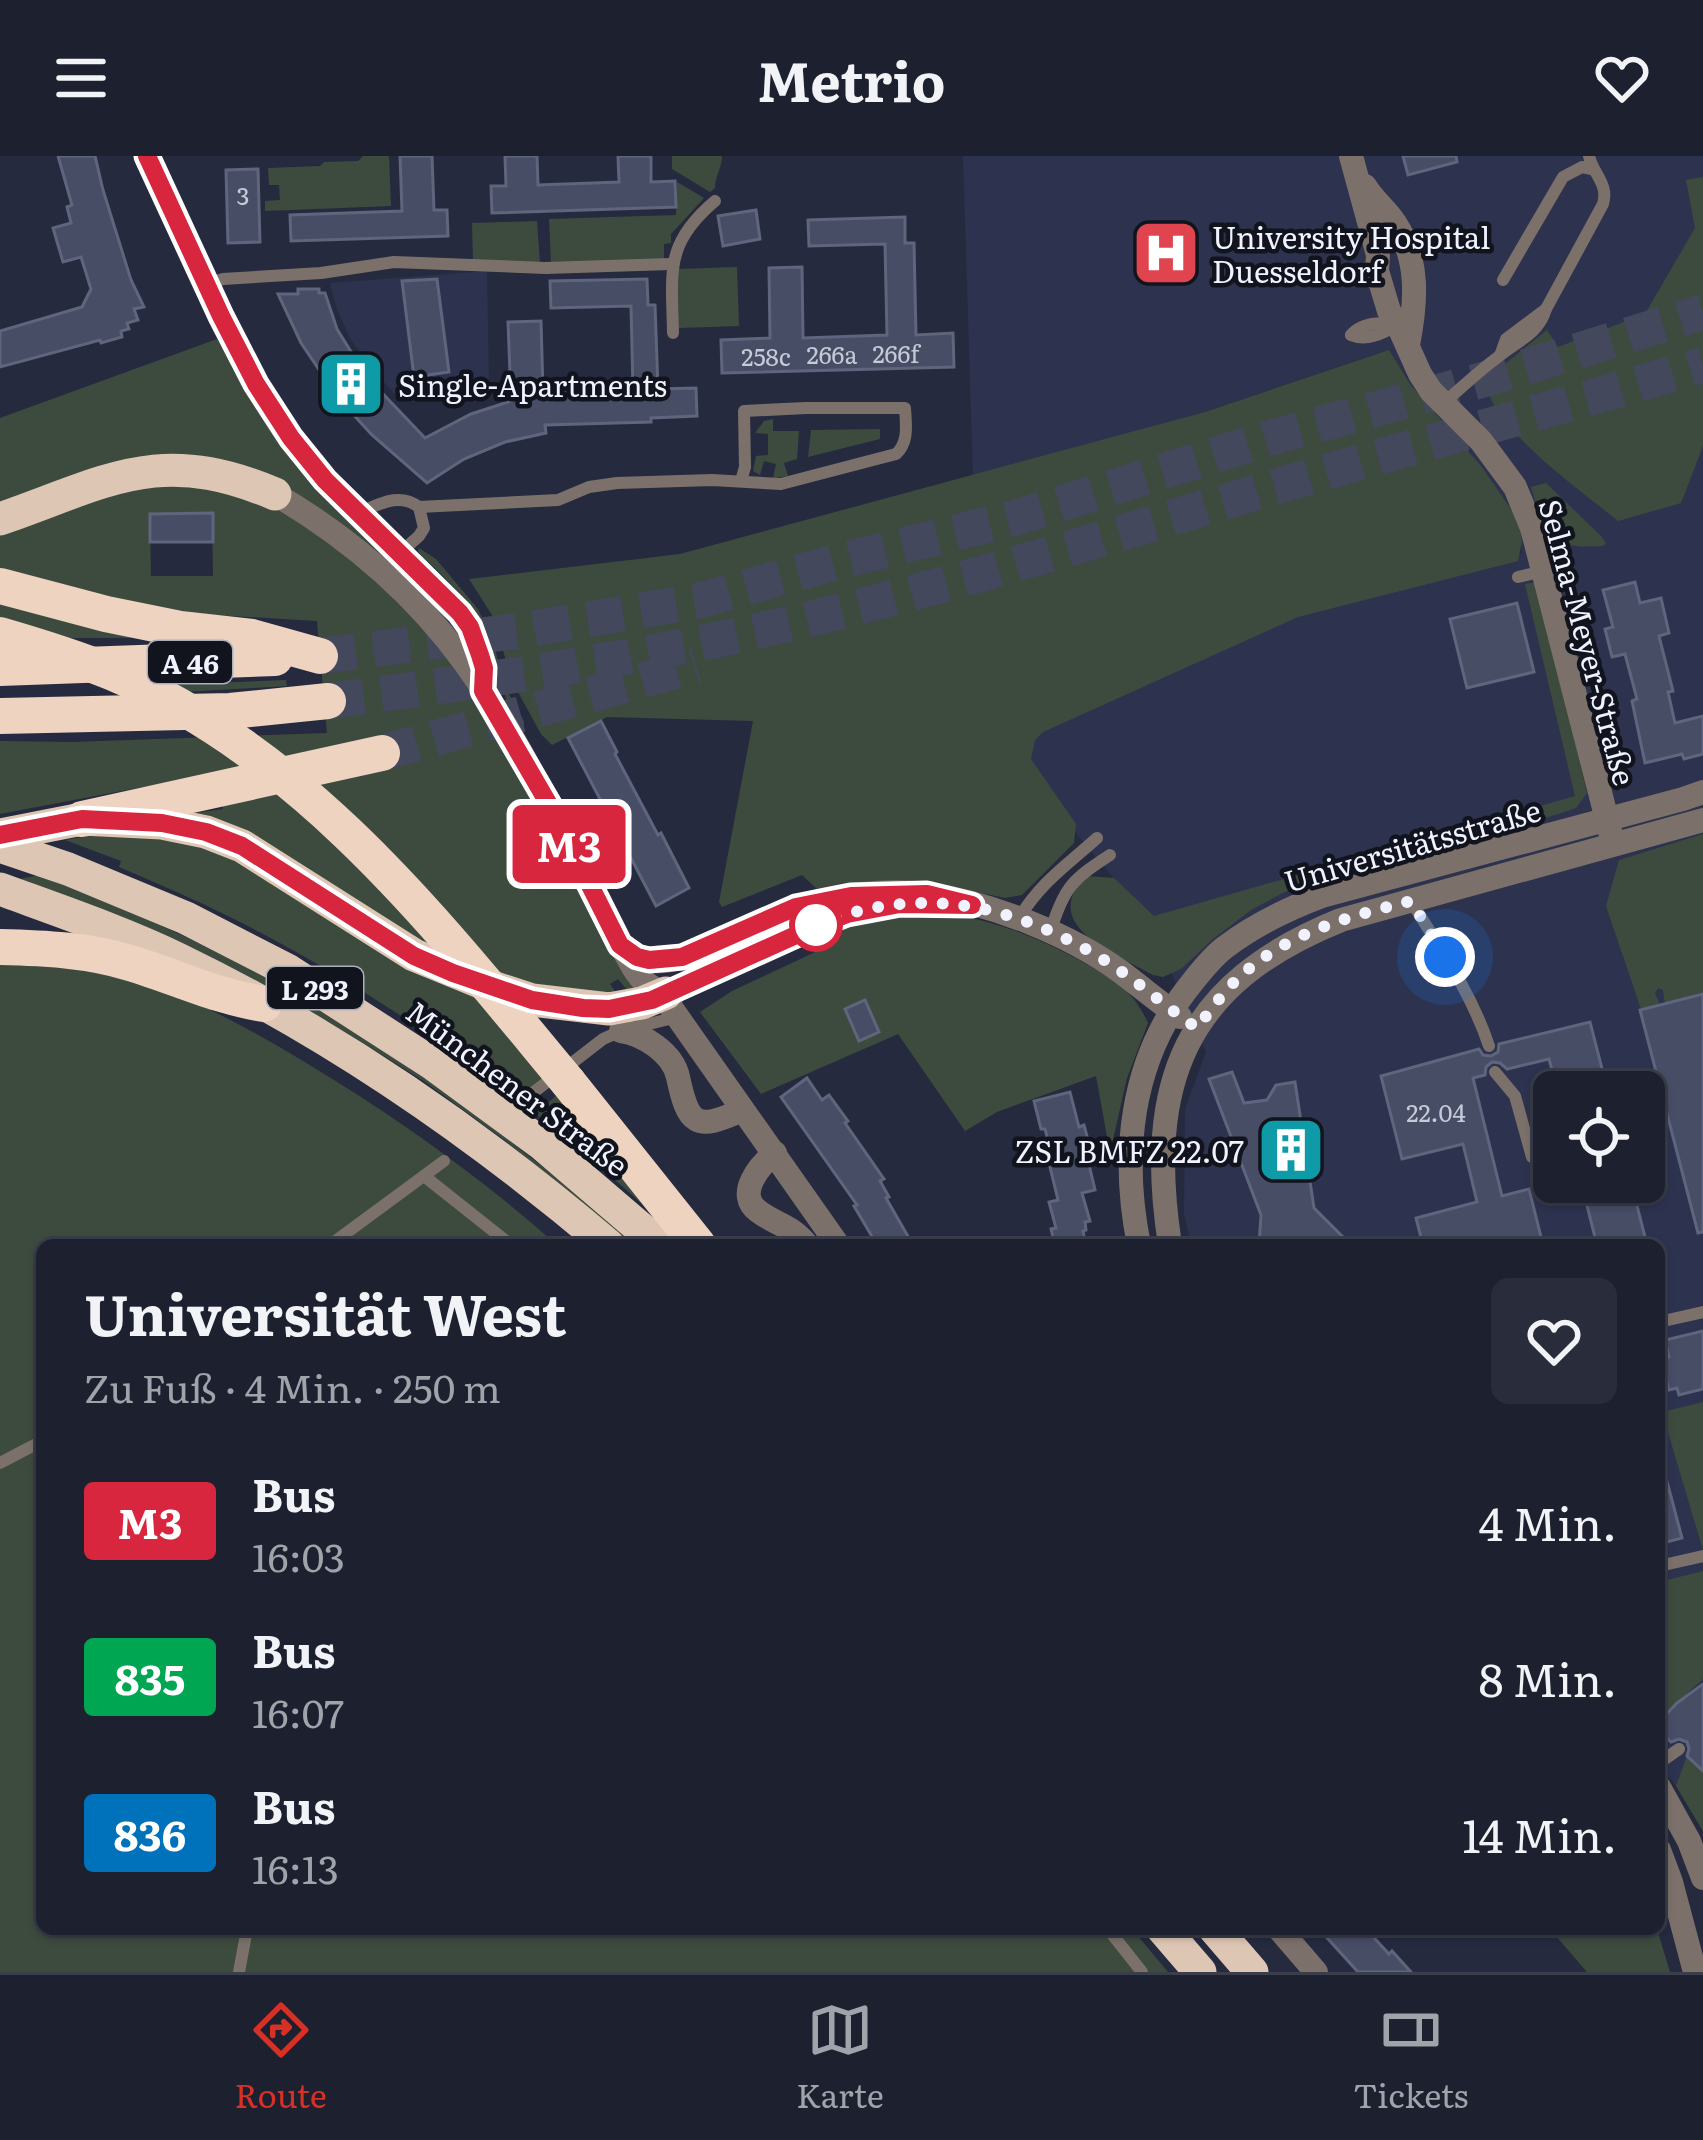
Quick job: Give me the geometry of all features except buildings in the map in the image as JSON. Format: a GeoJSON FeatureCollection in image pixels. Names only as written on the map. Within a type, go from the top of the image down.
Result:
{"type":"FeatureCollection","features":[{"type":"Feature","properties":{"kind":"highway"},"geometry":{"type":"LineString","coordinates":[[0,519],[123,474],[162,470],[219,474],[275,494]]}},
{"type":"Feature","properties":{"kind":"highway","name":"A 46"},"geometry":{"type":"LineString","coordinates":[[0,586],[106,614],[252,638],[320,656],[0,668]]}},
{"type":"Feature","properties":{"kind":"highway"},"geometry":{"type":"LineString","coordinates":[[0,635],[116,674],[214,727],[304,794],[429,916],[693,1239]]}},
{"type":"Feature","properties":{"kind":"highway","name":"A 46"},"geometry":{"type":"LineString","coordinates":[[0,716],[230,711],[328,701]]}},
{"type":"Feature","properties":{"kind":"highway"},"geometry":{"type":"LineString","coordinates":[[0,835],[382,753]]}},
{"type":"Feature","properties":{"kind":"highway"},"geometry":{"type":"LineString","coordinates":[[82,819],[162,823],[242,846],[414,956],[532,1000],[609,1009],[652,1000],[672,1005]]}},
{"type":"Feature","properties":{"kind":"highway","name":"Münchener Straße"},"geometry":{"type":"LineString","coordinates":[[0,846],[68,868],[186,919],[289,971],[433,1064],[524,1130],[653,1239]]}},
{"type":"Feature","properties":{"kind":"highway","name":"L 293"},"geometry":{"type":"LineString","coordinates":[[0,889],[177,959],[342,1048],[418,1096],[601,1239]]}},
{"type":"Feature","properties":{"kind":"highway"},"geometry":{"type":"LineString","coordinates":[[0,947],[128,962],[202,990],[264,1004]]}},
{"type":"Feature","properties":{"kind":"highway"},"geometry":{"type":"LineString","coordinates":[[1168,1935],[1200,1972]]}},
{"type":"Feature","properties":{"kind":"highway"},"geometry":{"type":"LineString","coordinates":[[1220,1935],[1252,1972]]}},
{"type":"Feature","properties":{"kind":"street"},"geometry":{"type":"LineString","coordinates":[[157,158],[207,284],[256,384],[325,480],[470,627],[484,668],[483,691]]}},
{"type":"Feature","properties":{"kind":"street","name":"Selma-Meyer-Straße"},"geometry":{"type":"LineString","coordinates":[[1353,163],[1389,311],[1431,391],[1511,478],[1532,528],[1530,574],[1614,847]]}},
{"type":"Feature","properties":{"kind":"street","name":"Selma-Meyer-Straße"},"geometry":{"type":"LineString","coordinates":[[1353,163],[1372,198],[1400,230],[1413,268],[1415,304],[1403,336]]}},
{"type":"Feature","properties":{"kind":"street"},"geometry":{"type":"LineString","coordinates":[[275,494],[380,569],[442,633],[483,691],[551,808],[641,981],[672,1005],[776,1153],[828,1239]]}},
{"type":"Feature","properties":{"kind":"street","name":"Universitätsstraße"},"geometry":{"type":"LineString","coordinates":[[1138,1239],[1131,1126],[1149,1056],[1170,1010],[1220,951],[1288,909],[1703,792]]}},
{"type":"Feature","properties":{"kind":"street","name":"Universitätsstraße"},"geometry":{"type":"LineString","coordinates":[[1169,1239],[1163,1129],[1178,1068],[1197,1028],[1246,971],[1323,927],[1703,820]]}},
{"type":"Feature","properties":{"kind":"street"},"geometry":{"type":"LineString","coordinates":[[1365,884],[1376,910]]}},
{"type":"Feature","properties":{"kind":"street"},"geometry":{"type":"LineString","coordinates":[[620,945],[649,960],[682,957],[780,913],[825,900],[927,894],[1051,930],[1119,970],[1197,1028]]}},
{"type":"Feature","properties":{"kind":"street"},"geometry":{"type":"LineString","coordinates":[[672,1005],[847,914],[900,904],[972,905]]}},
{"type":"Feature","properties":{"kind":"street"},"geometry":{"type":"LineString","coordinates":[[672,1005],[682,957]]}},
{"type":"Feature","properties":{"kind":"street"},"geometry":{"type":"LineString","coordinates":[[621,1031],[634,1033],[666,1055],[678,1076],[687,1112],[695,1119],[723,1119],[742,1110]]}},
{"type":"Feature","properties":{"kind":"street"},"geometry":{"type":"LineString","coordinates":[[776,1153],[760,1165],[752,1181],[751,1205],[801,1239]]}},
{"type":"Feature","properties":{"kind":"street"},"geometry":{"type":"LineString","coordinates":[[1665,1798],[1703,1878]]}},
{"type":"Feature","properties":{"kind":"street"},"geometry":{"type":"LineString","coordinates":[[1665,1870],[1695,1972]]}},
{"type":"Feature","properties":{"kind":"street"},"geometry":{"type":"LineString","coordinates":[[1284,1935],[1316,1972]]}},
{"type":"Feature","properties":{"kind":"lane"},"geometry":{"type":"LineString","coordinates":[[1443,403],[1542,322],[1603,204],[1605,188],[1591,163],[1564,177],[1503,280]]}},
{"type":"Feature","properties":{"kind":"lane"},"geometry":{"type":"LineString","coordinates":[[673,333],[671,264],[693,221],[716,201]]}},
{"type":"Feature","properties":{"kind":"lane"},"geometry":{"type":"LineString","coordinates":[[207,284],[394,262],[545,268],[671,264]]}},
{"type":"Feature","properties":{"kind":"lane"},"geometry":{"type":"LineString","coordinates":[[357,513],[397,499],[419,507],[558,500],[589,487],[617,483],[781,484],[896,454],[906,438],[905,408],[745,411],[741,481]]}},
{"type":"Feature","properties":{"kind":"lane"},"geometry":{"type":"LineString","coordinates":[[400,553],[424,528],[419,507]]}},
{"type":"Feature","properties":{"kind":"lane"},"geometry":{"type":"LineString","coordinates":[[1018,919],[1053,874],[1097,838]]}},
{"type":"Feature","properties":{"kind":"lane"},"geometry":{"type":"LineString","coordinates":[[1051,930],[1060,900],[1078,876],[1110,855]]}},
{"type":"Feature","properties":{"kind":"lane"},"geometry":{"type":"LineString","coordinates":[[1411,901],[1454,971],[1489,1046]]}},
{"type":"Feature","properties":{"kind":"lane"},"geometry":{"type":"LineString","coordinates":[[526,1098],[562,1076],[603,1039],[672,1005]]}},
{"type":"Feature","properties":{"kind":"lane"},"geometry":{"type":"LineString","coordinates":[[1495,1072],[1515,1096],[1532,1157]]}},
{"type":"Feature","properties":{"kind":"lane"},"geometry":{"type":"LineString","coordinates":[[338,1239],[444,1161]]}},
{"type":"Feature","properties":{"kind":"lane"},"geometry":{"type":"LineString","coordinates":[[424,1176],[503,1239]]}},
{"type":"Feature","properties":{"kind":"lane"},"geometry":{"type":"LineString","coordinates":[[1665,1321],[1703,1312]]}},
{"type":"Feature","properties":{"kind":"lane"},"geometry":{"type":"LineString","coordinates":[[0,1463],[36,1445]]}},
{"type":"Feature","properties":{"kind":"lane"},"geometry":{"type":"LineString","coordinates":[[1665,1565],[1703,1556]]}},
{"type":"Feature","properties":{"kind":"lane"},"geometry":{"type":"LineString","coordinates":[[1665,1759],[1678,1749]]}},
{"type":"Feature","properties":{"kind":"lane"},"geometry":{"type":"LineString","coordinates":[[239,1972],[246,1935]]}},
{"type":"Feature","properties":{"kind":"lane"},"geometry":{"type":"LineString","coordinates":[[1113,1935],[1142,1972]]}},
{"type":"Feature","properties":{"kind":"shaded area"},"geometry":{"type":"Polygon","coordinates":[[[963,156],[1703,156],[1703,1831],[1665,1773],[1665,1239],[1190,1239],[1184,1214],[1185,1109],[1206,1052],[1148,920],[1001,742],[1291,611],[1522,553],[1519,522],[1481,467],[1410,384],[1389,350],[1205,412],[973,477],[963,156]]]}},
{"type":"Feature","properties":{"kind":"shaded area"},"geometry":{"type":"Polygon","coordinates":[[[487,271],[489,387],[396,395],[350,338],[330,283],[487,271]]]}},
{"type":"Feature","properties":{"kind":"green space"},"geometry":{"type":"Polygon","coordinates":[[[363,156],[389,156],[391,206],[265,211],[265,201],[280,200],[279,185],[269,185],[268,168],[320,166],[358,161],[363,156]]]}},
{"type":"Feature","properties":{"kind":"green space"},"geometry":{"type":"Polygon","coordinates":[[[672,156],[722,156],[715,188],[710,192],[672,169],[672,156]]]}},
{"type":"Feature","properties":{"kind":"green space"},"geometry":{"type":"Polygon","coordinates":[[[1703,177],[1703,446],[1681,503],[1618,521],[1521,439],[1491,400],[1484,381],[1547,330],[1558,347],[1645,314],[1695,228],[1686,180],[1703,177]]]}},
{"type":"Feature","properties":{"kind":"green space"},"geometry":{"type":"Polygon","coordinates":[[[677,182],[704,198],[671,234],[671,243],[664,244],[664,260],[551,262],[549,219],[676,215],[677,182]]]}},
{"type":"Feature","properties":{"kind":"green space"},"geometry":{"type":"Polygon","coordinates":[[[537,221],[540,263],[473,260],[472,223],[537,221]]]}},
{"type":"Feature","properties":{"kind":"green space"},"geometry":{"type":"Polygon","coordinates":[[[737,267],[739,326],[679,328],[677,269],[737,267]]]}},
{"type":"Feature","properties":{"kind":"green space"},"geometry":{"type":"Polygon","coordinates":[[[217,339],[247,391],[457,634],[224,466],[0,510],[0,418],[217,339]]]}},
{"type":"Feature","properties":{"kind":"green space"},"geometry":{"type":"Polygon","coordinates":[[[1389,350],[1410,384],[1481,466],[1520,522],[1518,561],[1298,617],[1043,732],[1035,740],[1031,759],[1076,824],[1074,843],[1022,895],[1005,898],[933,883],[817,889],[802,875],[722,907],[719,902],[753,721],[607,717],[552,745],[513,683],[492,615],[469,579],[680,554],[1205,412],[1389,350]]]}},
{"type":"Feature","properties":{"kind":"green space"},"geometry":{"type":"Polygon","coordinates":[[[773,419],[773,431],[799,431],[797,459],[784,463],[788,476],[773,478],[776,464],[764,461],[760,475],[753,471],[756,456],[768,455],[768,434],[755,433],[764,421],[773,419]]]}},
{"type":"Feature","properties":{"kind":"green space"},"geometry":{"type":"Polygon","coordinates":[[[880,429],[880,439],[808,457],[811,430],[880,429]]]}},
{"type":"Feature","properties":{"kind":"green space"},"geometry":{"type":"Polygon","coordinates":[[[166,478],[275,504],[372,574],[433,638],[472,692],[635,990],[631,995],[618,979],[610,984],[619,997],[511,986],[313,780],[143,787],[0,814],[0,741],[327,733],[317,621],[197,614],[0,574],[0,529],[166,478]],[[212,513],[150,514],[151,576],[213,576],[212,513]]]}},
{"type":"Feature","properties":{"kind":"green space"},"geometry":{"type":"Polygon","coordinates":[[[1546,483],[1606,544],[1584,547],[1552,536],[1531,487],[1546,483]]]}},
{"type":"Feature","properties":{"kind":"green space"},"geometry":{"type":"Polygon","coordinates":[[[419,548],[436,559],[478,609],[506,689],[524,721],[520,728],[482,626],[419,548]]]}},
{"type":"Feature","properties":{"kind":"green space"},"geometry":{"type":"Polygon","coordinates":[[[1537,582],[1587,793],[1576,808],[1296,886],[1251,910],[1181,969],[1163,977],[1103,948],[1076,924],[1073,894],[1086,876],[1114,878],[1154,916],[1575,796],[1525,584],[1537,582]]]}},
{"type":"Feature","properties":{"kind":"green space"},"geometry":{"type":"Polygon","coordinates":[[[0,600],[131,634],[130,638],[71,638],[0,617],[0,600]]]}},
{"type":"Feature","properties":{"kind":"green space"},"geometry":{"type":"Polygon","coordinates":[[[286,680],[287,686],[183,692],[168,685],[286,680]]]}},
{"type":"Feature","properties":{"kind":"green space"},"geometry":{"type":"Polygon","coordinates":[[[272,790],[337,845],[446,960],[187,814],[223,809],[222,799],[272,790]]]}},
{"type":"Feature","properties":{"kind":"green space"},"geometry":{"type":"Polygon","coordinates":[[[121,830],[223,847],[470,988],[544,1077],[525,1096],[517,1093],[531,1103],[538,1098],[545,1105],[557,1095],[660,1220],[511,1094],[405,1018],[294,950],[119,867],[121,861],[65,840],[121,830]]]}},
{"type":"Feature","properties":{"kind":"green space"},"geometry":{"type":"Polygon","coordinates":[[[1703,834],[1703,994],[1665,1004],[1663,990],[1658,988],[1660,1005],[1641,1009],[1606,906],[1619,860],[1703,834]]]}},
{"type":"Feature","properties":{"kind":"green space"},"geometry":{"type":"Polygon","coordinates":[[[40,875],[126,910],[238,963],[316,1007],[459,1102],[631,1239],[622,1239],[507,1142],[425,1082],[312,1012],[19,879],[40,875]]]}},
{"type":"Feature","properties":{"kind":"green space"},"geometry":{"type":"Polygon","coordinates":[[[893,908],[943,912],[1014,930],[1081,961],[1128,993],[1148,1023],[1127,1078],[1110,1153],[1096,1076],[997,1112],[965,1131],[898,1034],[761,1094],[700,1012],[732,991],[826,947],[823,933],[893,908]]]}},
{"type":"Feature","properties":{"kind":"green space"},"geometry":{"type":"Polygon","coordinates":[[[0,964],[112,975],[218,1014],[402,1124],[550,1239],[36,1239],[36,1935],[1137,1935],[1168,1972],[0,1972],[0,964]]]}},
{"type":"Feature","properties":{"kind":"green space"},"geometry":{"type":"Polygon","coordinates":[[[1703,1402],[1703,1550],[1665,1422],[1665,1411],[1703,1402]]]}},
{"type":"Feature","properties":{"kind":"green space"},"geometry":{"type":"Polygon","coordinates":[[[1703,1571],[1703,1679],[1665,1714],[1665,1580],[1703,1571]]]}},
{"type":"Feature","properties":{"kind":"green space"},"geometry":{"type":"Polygon","coordinates":[[[1687,1756],[1703,1771],[1703,1831],[1676,1786],[1687,1756]]]}},
{"type":"Feature","properties":{"kind":"green space"},"geometry":{"type":"Polygon","coordinates":[[[1555,1935],[1659,1935],[1670,1972],[1587,1972],[1555,1935]]]}},
{"type":"Feature","properties":{"kind":"tunnel"},"geometry":{"type":"LineString","coordinates":[[320,656],[517,631],[698,601],[1015,518],[1266,439],[1500,375],[1703,312]]}},
{"type":"Feature","properties":{"kind":"tunnel"},"geometry":{"type":"LineString","coordinates":[[328,701],[604,661],[842,611],[1703,365]]}},
{"type":"Feature","properties":{"kind":"tunnel"},"geometry":{"type":"LineString","coordinates":[[382,753],[696,665]]}},
{"type":"Feature","properties":{"kind":"bus line","name":"M3"},"geometry":{"type":"LineString","coordinates":[[0,835],[82,819],[162,823],[206,832],[279,868],[414,956],[532,1000],[583,1008],[609,1009],[652,1000],[847,914],[900,904],[972,905],[927,894],[851,896],[796,907],[693,954],[664,961],[637,957],[620,945],[551,808],[483,691],[484,668],[470,627],[325,480],[291,438],[221,316],[147,156]]}},
{"type":"Feature","properties":{"kind":"place","name":"University Hospital Duesseldorf"},"geometry":{"type":"Point","coordinates":[1166,253]}},
{"type":"Feature","properties":{"kind":"place","name":"Single-Apartments"},"geometry":{"type":"Point","coordinates":[351,384]}},
{"type":"Feature","properties":{"kind":"place","name":"ZSL BMFZ 22.07"},"geometry":{"type":"Point","coordinates":[1291,1150]}},
{"type":"Feature","properties":{"kind":"route"},"geometry":{"type":"LineString","coordinates":[[816,925],[900,904],[972,905],[1051,930],[1075,943],[1197,1028],[1246,971],[1273,952],[1341,920],[1411,901],[1445,957]]}}]}
